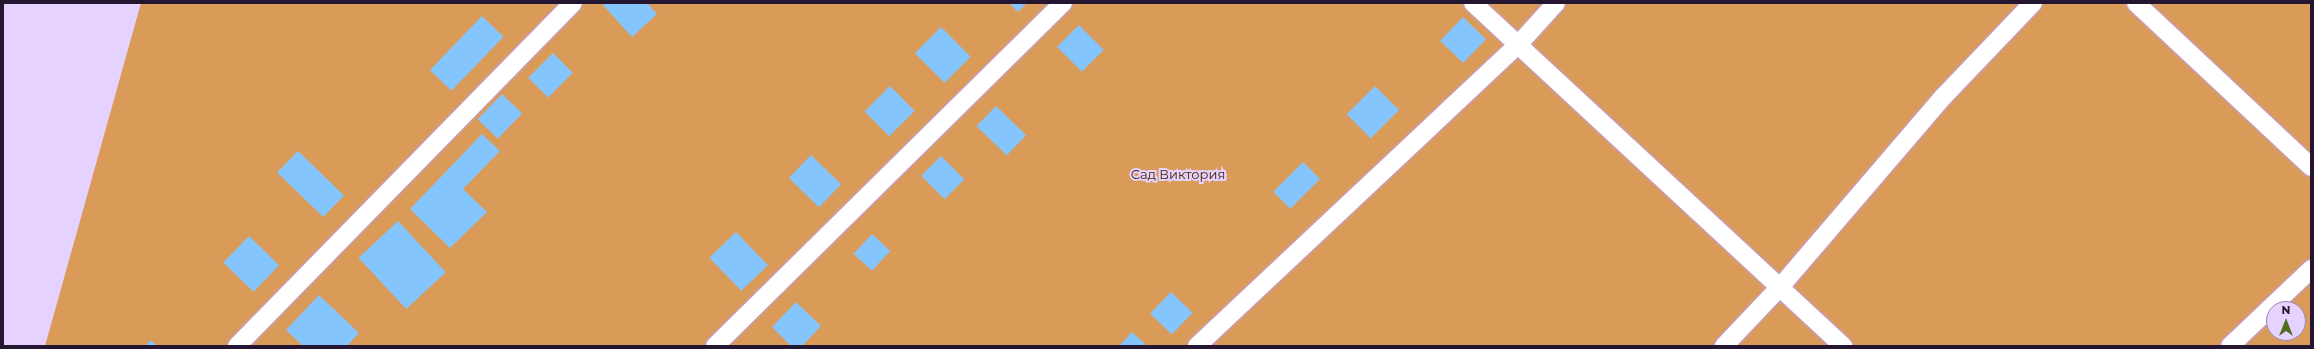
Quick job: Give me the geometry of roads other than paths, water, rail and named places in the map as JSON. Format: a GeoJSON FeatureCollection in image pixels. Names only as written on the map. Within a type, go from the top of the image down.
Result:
{"type":"FeatureCollection","features":[{"type":"Feature","properties":{"kind":"lane"},"geometry":{"type":"LineString","coordinates":[[237,346],[573,3]]}},
{"type":"Feature","properties":{"kind":"lane"},"geometry":{"type":"LineString","coordinates":[[715,346],[1063,3]]}},
{"type":"Feature","properties":{"kind":"lane"},"geometry":{"type":"LineString","coordinates":[[1473,3],[1517,46],[1781,286],[1843,346]]}},
{"type":"Feature","properties":{"kind":"lane"},"geometry":{"type":"LineString","coordinates":[[1197,346],[1517,46],[1556,3]]}},
{"type":"Feature","properties":{"kind":"lane"},"geometry":{"type":"LineString","coordinates":[[1724,346],[1781,286],[1944,96],[2033,3]]}},
{"type":"Feature","properties":{"kind":"lane"},"geometry":{"type":"LineString","coordinates":[[2136,3],[2311,167]]}},
{"type":"Feature","properties":{"kind":"lane"},"geometry":{"type":"LineString","coordinates":[[2230,346],[2311,269]]}},
{"type":"Feature","properties":{"kind":"park label","name":"Сад Виктория"},"geometry":{"type":"Point","coordinates":[1178,174]}}]}
